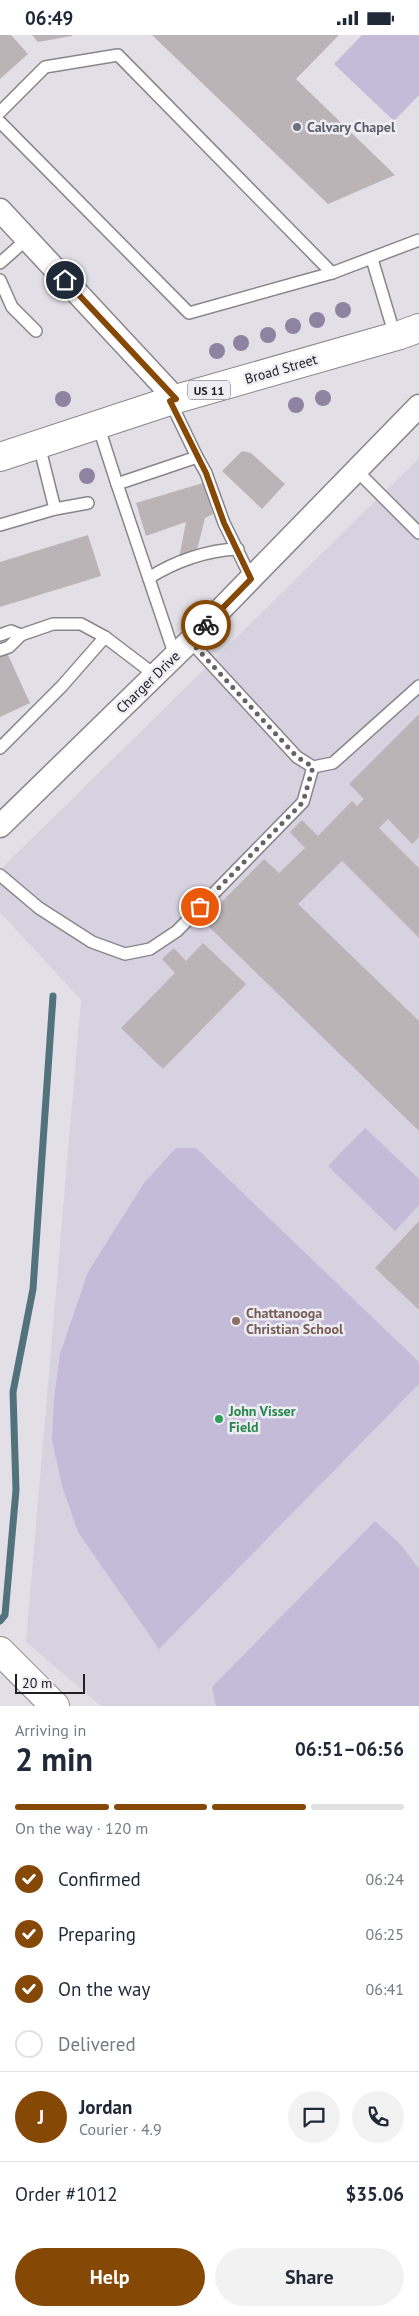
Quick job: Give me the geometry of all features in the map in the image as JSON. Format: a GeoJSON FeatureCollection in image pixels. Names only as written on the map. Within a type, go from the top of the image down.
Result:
{"type":"FeatureCollection","features":[{"type":"Feature","properties":{"kind":"main road","name":"Broad Street"},"geometry":{"type":"LineString","coordinates":[[0,457],[173,400],[407,332]]}},
{"type":"Feature","properties":{"kind":"main road"},"geometry":{"type":"LineString","coordinates":[[0,1651],[55,1706]]}},
{"type":"Feature","properties":{"kind":"street"},"geometry":{"type":"LineString","coordinates":[[0,210],[173,400]]}},
{"type":"Feature","properties":{"kind":"street","name":"Charger Drive"},"geometry":{"type":"LineString","coordinates":[[0,826],[182,649],[419,407]]}},
{"type":"Feature","properties":{"kind":"lane"},"geometry":{"type":"LineString","coordinates":[[0,112],[45,67],[118,55],[332,273]]}},
{"type":"Feature","properties":{"kind":"lane"},"geometry":{"type":"LineString","coordinates":[[0,122],[189,313],[332,273],[419,240]]}},
{"type":"Feature","properties":{"kind":"lane"},"geometry":{"type":"LineString","coordinates":[[0,263],[27,239]]}},
{"type":"Feature","properties":{"kind":"lane"},"geometry":{"type":"LineString","coordinates":[[372,259],[407,332]]}},
{"type":"Feature","properties":{"kind":"lane"},"geometry":{"type":"LineString","coordinates":[[0,280],[12,307],[36,331]]}},
{"type":"Feature","properties":{"kind":"lane"},"geometry":{"type":"LineString","coordinates":[[173,400],[197,457],[206,473],[224,523],[251,579]]}},
{"type":"Feature","properties":{"kind":"lane"},"geometry":{"type":"LineString","coordinates":[[98,425],[149,578],[182,649],[297,757],[313,767],[334,763],[419,686]]}},
{"type":"Feature","properties":{"kind":"lane"},"geometry":{"type":"LineString","coordinates":[[39,445],[55,509]]}},
{"type":"Feature","properties":{"kind":"lane"},"geometry":{"type":"LineString","coordinates":[[117,484],[197,457]]}},
{"type":"Feature","properties":{"kind":"lane"},"geometry":{"type":"LineString","coordinates":[[356,470],[419,533]]}},
{"type":"Feature","properties":{"kind":"lane"},"geometry":{"type":"LineString","coordinates":[[0,525],[55,509],[88,503]]}},
{"type":"Feature","properties":{"kind":"lane"},"geometry":{"type":"LineString","coordinates":[[149,578],[169,565],[223,550],[238,549]]}},
{"type":"Feature","properties":{"kind":"lane"},"geometry":{"type":"LineString","coordinates":[[0,651],[8,647],[21,635],[53,624],[80,624],[106,637],[155,675]]}},
{"type":"Feature","properties":{"kind":"lane"},"geometry":{"type":"LineString","coordinates":[[0,635],[11,631],[21,635]]}},
{"type":"Feature","properties":{"kind":"lane"},"geometry":{"type":"LineString","coordinates":[[0,748],[62,686],[106,637]]}},
{"type":"Feature","properties":{"kind":"lane"},"geometry":{"type":"LineString","coordinates":[[0,875],[40,908],[92,942],[125,954],[150,949],[177,931],[303,802],[313,767]]}},
{"type":"Feature","properties":{"kind":"shaded area"},"geometry":{"type":"Polygon","coordinates":[[[362,35],[419,35],[419,95],[394,121],[334,64],[362,35]]]}},
{"type":"Feature","properties":{"kind":"shaded area","name":"Chattanooga Christian School"},"geometry":{"type":"Polygon","coordinates":[[[419,458],[419,1706],[101,1706],[26,1642],[81,1000],[0,912],[0,870],[419,458]]]}},
{"type":"Feature","properties":{"kind":"shaded area"},"geometry":{"type":"Polygon","coordinates":[[[365,1128],[419,1179],[419,1205],[395,1231],[328,1166],[365,1128]]]}},
{"type":"Feature","properties":{"kind":"shaded area","name":"John Visser Field"},"geometry":{"type":"Polygon","coordinates":[[[176,1148],[196,1148],[419,1362],[419,1384],[159,1649],[78,1532],[62,1486],[52,1440],[54,1398],[60,1354],[88,1272],[144,1183],[176,1148]]]}},
{"type":"Feature","properties":{"kind":"shaded area"},"geometry":{"type":"Polygon","coordinates":[[[375,1521],[401,1545],[419,1569],[419,1706],[216,1706],[212,1687],[375,1521]]]}},
{"type":"Feature","properties":{"kind":"building"},"geometry":{"type":"Polygon","coordinates":[[[0,35],[11,35],[28,54],[0,79],[0,35]]]}},
{"type":"Feature","properties":{"kind":"building"},"geometry":{"type":"Polygon","coordinates":[[[32,35],[72,35],[72,36],[38,42],[32,35]]]}},
{"type":"Feature","properties":{"kind":"building","name":"Calvary Chapel"},"geometry":{"type":"Polygon","coordinates":[[[152,35],[339,35],[296,79],[395,175],[328,204],[152,35]]]}},
{"type":"Feature","properties":{"kind":"building"},"geometry":{"type":"Polygon","coordinates":[[[242,451],[251,453],[285,484],[262,509],[222,471],[242,451]]]}},
{"type":"Feature","properties":{"kind":"building"},"geometry":{"type":"Polygon","coordinates":[[[203,483],[213,514],[205,518],[196,554],[179,558],[186,522],[146,536],[136,503],[203,483]]]}},
{"type":"Feature","properties":{"kind":"building"},"geometry":{"type":"Polygon","coordinates":[[[88,535],[101,576],[0,607],[0,562],[88,535]]]}},
{"type":"Feature","properties":{"kind":"building"},"geometry":{"type":"Polygon","coordinates":[[[7,653],[30,703],[0,717],[0,656],[7,653]]]}},
{"type":"Feature","properties":{"kind":"building"},"geometry":{"type":"Polygon","coordinates":[[[419,714],[419,837],[412,844],[388,819],[379,828],[419,868],[419,938],[342,861],[298,904],[419,1021],[419,1131],[203,921],[264,859],[279,873],[305,848],[290,832],[302,820],[318,836],[352,801],[357,806],[364,799],[349,784],[419,714]]]}},
{"type":"Feature","properties":{"kind":"building"},"geometry":{"type":"Polygon","coordinates":[[[203,943],[246,984],[163,1069],[121,1028],[175,973],[162,959],[174,948],[186,961],[203,943]]]}},
{"type":"Feature","properties":{"kind":"building"},"geometry":{"type":"Polygon","coordinates":[[[419,1221],[419,1310],[375,1268],[419,1221]]]}},
{"type":"Feature","properties":{"kind":"waterway"},"geometry":{"type":"LineString","coordinates":[[0,1621],[5,1615],[16,1490],[13,1392],[33,1289],[53,996]]}},
{"type":"Feature","properties":{"kind":"way so far"},"geometry":{"type":"LineString","coordinates":[[200,907],[303,802],[313,767],[297,757],[190,641],[206,625]]}},
{"type":"Feature","properties":{"kind":"place","name":"Calvary Chapel"},"geometry":{"type":"Point","coordinates":[297,127]}},
{"type":"Feature","properties":{"kind":"place","name":"Chattanooga Christian School"},"geometry":{"type":"Point","coordinates":[236,1321]}},
{"type":"Feature","properties":{"kind":"place","name":"John Visser Field"},"geometry":{"type":"Point","coordinates":[219,1419]}},
{"type":"Feature","properties":{"kind":"route"},"geometry":{"type":"LineString","coordinates":[[65,280],[176,399],[170,401],[206,473],[224,523],[251,579],[206,625]]}}]}
